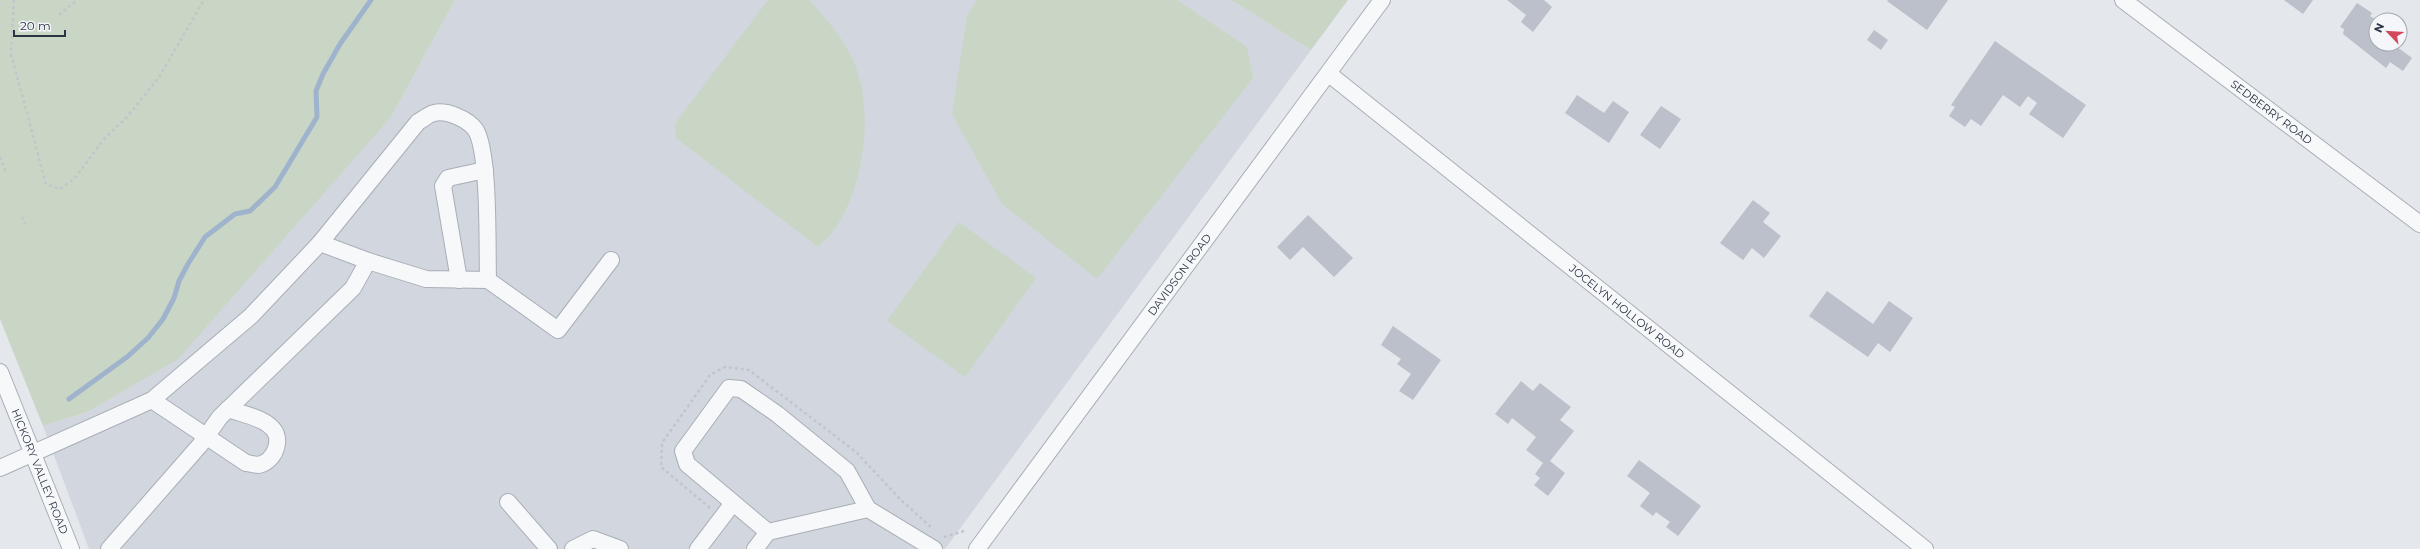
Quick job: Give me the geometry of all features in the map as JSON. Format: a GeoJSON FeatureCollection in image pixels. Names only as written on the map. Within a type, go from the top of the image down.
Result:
{"type":"FeatureCollection","features":[{"type":"Feature","properties":{"kind":"street","name":"DAVIDSON ROAD"},"geometry":{"type":"LineString","coordinates":[[977,549],[1329,74],[1382,0]]}},
{"type":"Feature","properties":{"kind":"street","name":"SEDBERRY ROAD"},"geometry":{"type":"LineString","coordinates":[[2123,0],[2420,224]]}},
{"type":"Feature","properties":{"kind":"street","name":"JOCELYN HOLLOW ROAD"},"geometry":{"type":"LineString","coordinates":[[1329,74],[1925,549]]}},
{"type":"Feature","properties":{"kind":"street"},"geometry":{"type":"LineString","coordinates":[[0,468],[35,454],[152,400],[251,316],[320,244],[418,122],[434,113],[451,114],[467,121],[476,130],[484,154],[488,280]]}},
{"type":"Feature","properties":{"kind":"street"},"geometry":{"type":"LineString","coordinates":[[459,280],[443,186],[448,178],[485,170]]}},
{"type":"Feature","properties":{"kind":"street"},"geometry":{"type":"LineString","coordinates":[[320,244],[426,279],[488,280],[558,330],[611,260]]}},
{"type":"Feature","properties":{"kind":"street"},"geometry":{"type":"LineString","coordinates":[[109,549],[206,437],[228,409],[353,288],[368,261]]}},
{"type":"Feature","properties":{"kind":"street","name":"HICKORY VALLEY ROAD"},"geometry":{"type":"LineString","coordinates":[[0,372],[35,454],[71,549]]}},
{"type":"Feature","properties":{"kind":"street"},"geometry":{"type":"LineString","coordinates":[[768,532],[687,464],[683,451],[729,388],[741,389],[777,414],[847,471],[868,509],[934,549]]}},
{"type":"Feature","properties":{"kind":"street"},"geometry":{"type":"LineString","coordinates":[[152,400],[246,462],[258,465],[268,459],[276,451],[278,438],[272,427],[228,409]]}},
{"type":"Feature","properties":{"kind":"street"},"geometry":{"type":"LineString","coordinates":[[508,502],[549,549]]}},
{"type":"Feature","properties":{"kind":"street"},"geometry":{"type":"LineString","coordinates":[[698,549],[733,503]]}},
{"type":"Feature","properties":{"kind":"street"},"geometry":{"type":"LineString","coordinates":[[755,549],[768,532],[868,509]]}},
{"type":"Feature","properties":{"kind":"street"},"geometry":{"type":"LineString","coordinates":[[573,549],[593,540],[620,549]]}},
{"type":"Feature","properties":{"kind":"path"},"geometry":{"type":"LineString","coordinates":[[14,0],[11,54],[20,93],[36,140],[46,184],[60,189],[74,179],[104,139],[127,117],[159,77],[204,0]]}},
{"type":"Feature","properties":{"kind":"path"},"geometry":{"type":"LineString","coordinates":[[59,15],[77,0]]}},
{"type":"Feature","properties":{"kind":"path"},"geometry":{"type":"LineString","coordinates":[[0,157],[6,173]]}},
{"type":"Feature","properties":{"kind":"path"},"geometry":{"type":"LineString","coordinates":[[22,217],[25,224]]}},
{"type":"Feature","properties":{"kind":"path"},"geometry":{"type":"LineString","coordinates":[[714,511],[661,467],[662,443],[710,375],[726,367],[749,370],[824,425],[856,452],[902,501],[944,537],[964,531]]}},
{"type":"Feature","properties":{"kind":"shaded area"},"geometry":{"type":"Polygon","coordinates":[[[455,0],[1231,0],[1311,50],[945,549],[89,549],[43,426],[87,412],[391,117],[455,0]]]}},
{"type":"Feature","properties":{"kind":"green space"},"geometry":{"type":"Polygon","coordinates":[[[0,0],[455,0],[391,117],[178,359],[87,412],[43,426],[0,319],[0,0]]]}},
{"type":"Feature","properties":{"kind":"green space"},"geometry":{"type":"Polygon","coordinates":[[[768,0],[809,0],[843,42],[852,58],[859,77],[865,121],[864,144],[860,167],[854,189],[846,209],[834,230],[818,247],[676,138],[675,124],[768,0]]]}},
{"type":"Feature","properties":{"kind":"green space"},"geometry":{"type":"Polygon","coordinates":[[[977,0],[1177,0],[1247,47],[1253,78],[1097,279],[1002,204],[952,114],[967,16],[977,0]]]}},
{"type":"Feature","properties":{"kind":"green space"},"geometry":{"type":"Polygon","coordinates":[[[1231,0],[1348,0],[1311,50],[1231,0]]]}},
{"type":"Feature","properties":{"kind":"green space"},"geometry":{"type":"Polygon","coordinates":[[[959,222],[1036,278],[965,377],[887,321],[959,222]]]}},
{"type":"Feature","properties":{"kind":"building"},"geometry":{"type":"Polygon","coordinates":[[[1507,0],[1544,0],[1552,7],[1533,32],[1521,22],[1526,15],[1507,0]]]}},
{"type":"Feature","properties":{"kind":"building"},"geometry":{"type":"Polygon","coordinates":[[[1948,0],[1927,30],[1887,1],[1948,0]]]}},
{"type":"Feature","properties":{"kind":"building"},"geometry":{"type":"Polygon","coordinates":[[[2284,0],[2313,0],[2303,14],[2284,0]]]}},
{"type":"Feature","properties":{"kind":"building"},"geometry":{"type":"Polygon","coordinates":[[[2357,3],[2370,12],[2368,12],[2368,52],[2404,52],[2412,58],[2403,71],[2390,62],[2386,68],[2343,34],[2344,29],[2340,27],[2357,3]]]}},
{"type":"Feature","properties":{"kind":"building"},"geometry":{"type":"Polygon","coordinates":[[[1874,30],[1888,40],[1881,50],[1867,40],[1874,30]]]}},
{"type":"Feature","properties":{"kind":"building"},"geometry":{"type":"Polygon","coordinates":[[[1995,41],[2086,105],[2063,138],[2029,114],[2037,103],[2028,96],[2020,107],[2003,95],[1981,126],[1971,119],[1965,127],[1949,116],[1955,107],[1951,105],[1995,41]]]}},
{"type":"Feature","properties":{"kind":"building"},"geometry":{"type":"Polygon","coordinates":[[[1577,95],[1604,113],[1613,101],[1629,112],[1609,143],[1565,113],[1577,95]]]}},
{"type":"Feature","properties":{"kind":"building"},"geometry":{"type":"Polygon","coordinates":[[[1661,106],[1681,119],[1660,149],[1640,135],[1661,106]]]}},
{"type":"Feature","properties":{"kind":"building"},"geometry":{"type":"Polygon","coordinates":[[[1753,200],[1770,213],[1763,222],[1781,236],[1764,258],[1752,248],[1743,260],[1720,243],[1753,200]]]}},
{"type":"Feature","properties":{"kind":"building"},"geometry":{"type":"Polygon","coordinates":[[[1308,215],[1353,258],[1334,277],[1303,247],[1290,260],[1277,247],[1308,215]]]}},
{"type":"Feature","properties":{"kind":"building"},"geometry":{"type":"Polygon","coordinates":[[[1827,291],[1873,324],[1889,301],[1913,318],[1890,352],[1878,343],[1868,357],[1809,316],[1827,291]]]}},
{"type":"Feature","properties":{"kind":"building"},"geometry":{"type":"Polygon","coordinates":[[[1393,326],[1441,360],[1413,400],[1399,391],[1411,374],[1397,364],[1401,359],[1381,345],[1393,326]]]}},
{"type":"Feature","properties":{"kind":"building"},"geometry":{"type":"Polygon","coordinates":[[[1521,381],[1533,391],[1540,383],[1571,407],[1560,420],[1574,431],[1550,461],[1565,473],[1548,496],[1534,485],[1540,478],[1535,474],[1543,463],[1526,450],[1536,437],[1512,418],[1508,424],[1495,414],[1521,381]]]}},
{"type":"Feature","properties":{"kind":"building"},"geometry":{"type":"Polygon","coordinates":[[[1639,460],[1701,506],[1678,536],[1666,527],[1670,522],[1656,512],[1653,516],[1640,506],[1650,493],[1627,476],[1639,460]]]}},
{"type":"Feature","properties":{"kind":"waterway"},"geometry":{"type":"LineString","coordinates":[[69,399],[127,357],[148,338],[163,319],[174,298],[179,281],[205,237],[235,214],[250,211],[275,187],[317,117],[316,91],[323,74],[340,44],[371,0]]}}]}
